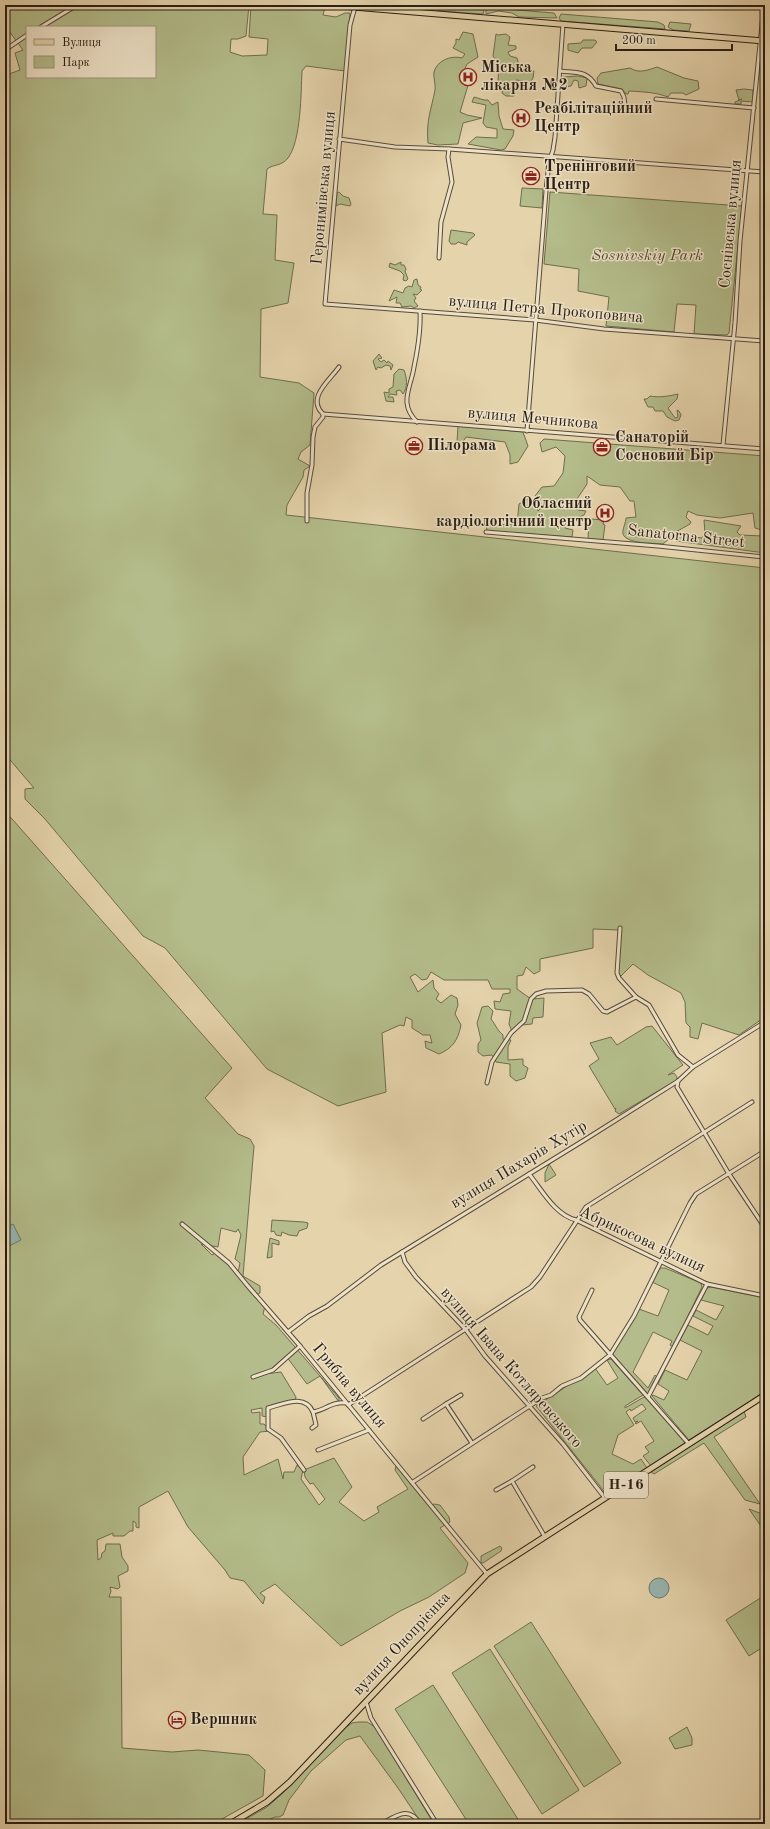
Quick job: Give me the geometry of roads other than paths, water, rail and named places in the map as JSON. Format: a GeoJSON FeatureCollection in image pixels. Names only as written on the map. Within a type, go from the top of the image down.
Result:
{"type":"FeatureCollection","features":[{"type":"Feature","properties":{"kind":"main road"},"geometry":{"type":"LineString","coordinates":[[329,5],[358,6],[763,41]]}},
{"type":"Feature","properties":{"kind":"main road","name":"вулиця Онопрієнка"},"geometry":{"type":"LineString","coordinates":[[230,1824],[260,1808],[274,1797],[487,1574],[765,1395]]}},
{"type":"Feature","properties":{"kind":"street"},"geometry":{"type":"LineString","coordinates":[[43,26],[77,5]]}},
{"type":"Feature","properties":{"kind":"street","name":"Соснівська вулиця"},"geometry":{"type":"LineString","coordinates":[[723,445],[740,241],[754,108],[763,41],[764,5]]}},
{"type":"Feature","properties":{"kind":"street","name":"Геронимівська вулиця"},"geometry":{"type":"LineString","coordinates":[[325,304],[350,25],[358,6]]}},
{"type":"Feature","properties":{"kind":"street"},"geometry":{"type":"LineString","coordinates":[[527,431],[549,162],[555,137],[563,24]]}},
{"type":"Feature","properties":{"kind":"street"},"geometry":{"type":"LineString","coordinates":[[5,50],[26,37]]}},
{"type":"Feature","properties":{"kind":"street"},"geometry":{"type":"LineString","coordinates":[[560,71],[583,73],[588,75],[596,86],[622,91],[625,106]]}},
{"type":"Feature","properties":{"kind":"street"},"geometry":{"type":"LineString","coordinates":[[656,99],[754,108]]}},
{"type":"Feature","properties":{"kind":"street"},"geometry":{"type":"LineString","coordinates":[[339,139],[395,147],[449,149],[765,172]]}},
{"type":"Feature","properties":{"kind":"street"},"geometry":{"type":"LineString","coordinates":[[439,258],[441,222],[452,182],[448,157],[449,149]]}},
{"type":"Feature","properties":{"kind":"street","name":"вулиця Петра Прокоповича"},"geometry":{"type":"LineString","coordinates":[[325,304],[536,320],[604,329],[765,341]]}},
{"type":"Feature","properties":{"kind":"street"},"geometry":{"type":"LineString","coordinates":[[417,422],[408,410],[407,399],[409,384],[414,370],[421,328],[420,311]]}},
{"type":"Feature","properties":{"kind":"street"},"geometry":{"type":"LineString","coordinates":[[307,521],[307,493],[312,465],[313,437],[315,427],[323,417],[317,403],[319,391],[339,367]]}},
{"type":"Feature","properties":{"kind":"street","name":"вулиця Мечникова"},"geometry":{"type":"LineString","coordinates":[[323,414],[765,449]]}},
{"type":"Feature","properties":{"kind":"street","name":"Sanatorna Street"},"geometry":{"type":"LineString","coordinates":[[486,532],[634,544],[765,557]]}},
{"type":"Feature","properties":{"kind":"street"},"geometry":{"type":"LineString","coordinates":[[620,928],[619,978],[636,997],[649,1005],[678,1055],[693,1067]]}},
{"type":"Feature","properties":{"kind":"street"},"geometry":{"type":"LineString","coordinates":[[487,1082],[492,1062],[511,1033],[524,1021],[531,999],[536,994],[546,991],[582,990],[589,994],[603,1011],[607,1012],[612,1011],[636,997]]}},
{"type":"Feature","properties":{"kind":"street","name":"вулиця Пахарів Хутір"},"geometry":{"type":"LineString","coordinates":[[288,1332],[327,1306],[381,1265],[678,1081],[693,1067],[765,1022]]}},
{"type":"Feature","properties":{"kind":"street"},"geometry":{"type":"LineString","coordinates":[[678,1081],[677,1087],[704,1133],[765,1228]]}},
{"type":"Feature","properties":{"kind":"street"},"geometry":{"type":"LineString","coordinates":[[313,1412],[338,1402],[347,1404],[466,1330],[533,1286],[576,1220],[591,1203],[752,1102]]}},
{"type":"Feature","properties":{"kind":"street"},"geometry":{"type":"LineString","coordinates":[[413,1482],[561,1387],[581,1378],[610,1355],[613,1347],[634,1316],[660,1262],[696,1194],[765,1151]]}},
{"type":"Feature","properties":{"kind":"street","name":"Абрикосова вулиця"},"geometry":{"type":"LineString","coordinates":[[529,1174],[561,1213],[568,1218],[576,1220],[706,1284],[765,1296]]}},
{"type":"Feature","properties":{"kind":"street","name":"Грибна вулиця"},"geometry":{"type":"LineString","coordinates":[[182,1224],[229,1262],[413,1482],[487,1574]]}},
{"type":"Feature","properties":{"kind":"street","name":"вулиця Івана Котляревського"},"geometry":{"type":"LineString","coordinates":[[402,1252],[405,1262],[416,1277],[466,1330],[485,1356],[563,1444],[605,1498]]}},
{"type":"Feature","properties":{"kind":"street"},"geometry":{"type":"LineString","coordinates":[[648,1397],[706,1284]]}},
{"type":"Feature","properties":{"kind":"street"},"geometry":{"type":"LineString","coordinates":[[592,1290],[579,1317],[610,1355],[689,1444]]}},
{"type":"Feature","properties":{"kind":"street"},"geometry":{"type":"LineString","coordinates":[[253,1377],[270,1372],[300,1346]]}},
{"type":"Feature","properties":{"kind":"street"},"geometry":{"type":"LineString","coordinates":[[423,1419],[461,1394]]}},
{"type":"Feature","properties":{"kind":"street"},"geometry":{"type":"LineString","coordinates":[[338,1402],[340,1396]]}},
{"type":"Feature","properties":{"kind":"street"},"geometry":{"type":"LineString","coordinates":[[304,1470],[281,1438],[268,1430],[268,1408],[301,1400],[307,1403],[313,1412],[316,1426],[312,1428]]}},
{"type":"Feature","properties":{"kind":"street"},"geometry":{"type":"LineString","coordinates":[[446,1404],[472,1443]]}},
{"type":"Feature","properties":{"kind":"street"},"geometry":{"type":"LineString","coordinates":[[318,1450],[369,1430]]}},
{"type":"Feature","properties":{"kind":"street"},"geometry":{"type":"LineString","coordinates":[[496,1490],[532,1467]]}},
{"type":"Feature","properties":{"kind":"street"},"geometry":{"type":"LineString","coordinates":[[512,1481],[545,1537]]}},
{"type":"Feature","properties":{"kind":"street"},"geometry":{"type":"LineString","coordinates":[[366,1702],[371,1718],[437,1824]]}},
{"type":"Feature","properties":{"kind":"street"},"geometry":{"type":"LineString","coordinates":[[381,1824],[406,1813],[411,1813],[416,1817],[420,1824]]}},
{"type":"Feature","properties":{"kind":"water"},"geometry":{"type":"Polygon","coordinates":[[[13,1224],[21,1240],[5,1248],[5,1228],[13,1224]]]}},
{"type":"Feature","properties":{"kind":"water"},"geometry":{"type":"Polygon","coordinates":[[[659,1578],[666,1581],[669,1588],[666,1595],[659,1598],[652,1595],[649,1588],[652,1581],[659,1578]]]}},
{"type":"Feature","properties":{"kind":"place","name":"Міська лікарня №2"},"geometry":{"type":"Point","coordinates":[468,77]}},
{"type":"Feature","properties":{"kind":"place","name":"Реабілітаційний Центр"},"geometry":{"type":"Point","coordinates":[521,118]}},
{"type":"Feature","properties":{"kind":"place","name":"Тренінговий Центр"},"geometry":{"type":"Point","coordinates":[531,176]}},
{"type":"Feature","properties":{"kind":"place","name":"Пілорама"},"geometry":{"type":"Point","coordinates":[414,446]}},
{"type":"Feature","properties":{"kind":"place","name":"Санаторій Сосновий Бір"},"geometry":{"type":"Point","coordinates":[602,447]}},
{"type":"Feature","properties":{"kind":"place","name":"Обласний кардіологічний центр"},"geometry":{"type":"Point","coordinates":[605,513]}},
{"type":"Feature","properties":{"kind":"place","name":"Вершник"},"geometry":{"type":"Point","coordinates":[177,1720]}},
{"type":"Feature","properties":{"kind":"park label","name":"Sosnivskiy Park"},"geometry":{"type":"Point","coordinates":[647,256]}}]}
